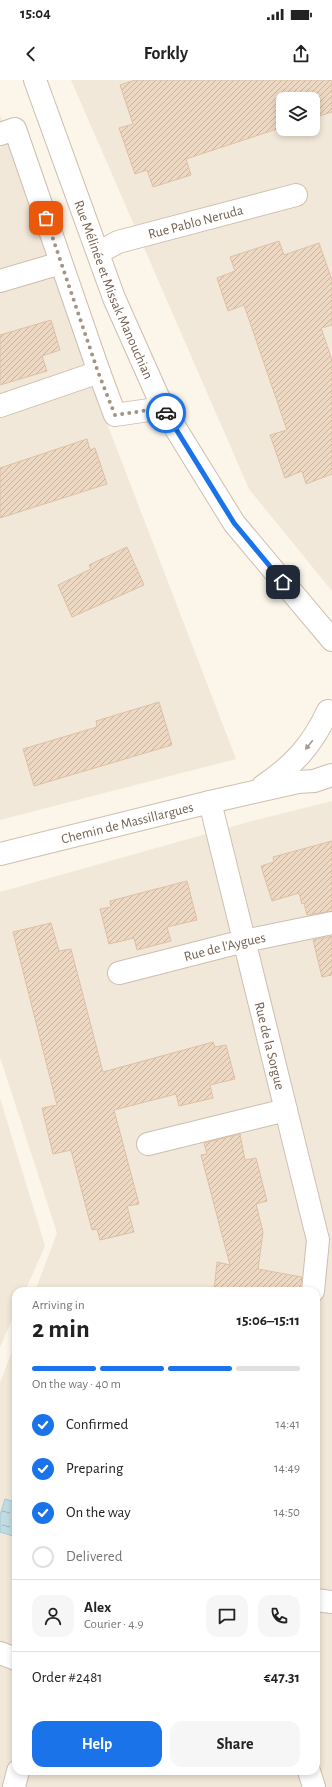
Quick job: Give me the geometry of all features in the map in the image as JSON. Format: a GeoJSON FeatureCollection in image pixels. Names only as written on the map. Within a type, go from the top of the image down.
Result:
{"type":"FeatureCollection","features":[{"type":"Feature","properties":{"kind":"street","name":"Rue Mélinée et Missak Manouchian"},"geometry":{"type":"LineString","coordinates":[[35,80],[114,298],[163,408],[234,523],[332,640]]}},
{"type":"Feature","properties":{"kind":"street"},"geometry":{"type":"LineString","coordinates":[[0,134],[15,129],[98,372],[115,415],[163,408]]}},
{"type":"Feature","properties":{"kind":"street","name":"Rue Pablo Neruda"},"geometry":{"type":"LineString","coordinates":[[98,253],[118,242],[296,195]]}},
{"type":"Feature","properties":{"kind":"street"},"geometry":{"type":"LineString","coordinates":[[0,281],[61,263]]}},
{"type":"Feature","properties":{"kind":"street"},"geometry":{"type":"LineString","coordinates":[[0,406],[98,372]]}},
{"type":"Feature","properties":{"kind":"street","name":"Chemin de Massillargues"},"geometry":{"type":"LineString","coordinates":[[255,792],[284,772],[319,732],[331,711]]}},
{"type":"Feature","properties":{"kind":"street","name":"Chemin de Massillargues"},"geometry":{"type":"LineString","coordinates":[[0,854],[210,802],[298,782],[314,781],[332,775]]}},
{"type":"Feature","properties":{"kind":"street","name":"Rue de la Sorgue"},"geometry":{"type":"LineString","coordinates":[[210,802],[286,1110],[325,1240],[314,1287]]}},
{"type":"Feature","properties":{"kind":"street","name":"Rue de l'Aygues"},"geometry":{"type":"LineString","coordinates":[[119,973],[244,941],[332,923]]}},
{"type":"Feature","properties":{"kind":"street"},"geometry":{"type":"LineString","coordinates":[[148,1144],[286,1110]]}},
{"type":"Feature","properties":{"kind":"street"},"geometry":{"type":"LineString","coordinates":[[320,1600],[332,1602]]}},
{"type":"Feature","properties":{"kind":"street"},"geometry":{"type":"LineString","coordinates":[[0,1653],[12,1657]]}},
{"type":"Feature","properties":{"kind":"street"},"geometry":{"type":"LineString","coordinates":[[14,1787],[17,1775]]}},
{"type":"Feature","properties":{"kind":"street"},"geometry":{"type":"LineString","coordinates":[[310,1775],[314,1787]]}},
{"type":"Feature","properties":{"kind":"shaded area"},"geometry":{"type":"Polygon","coordinates":[[[71,80],[332,80],[332,591],[249,489],[71,80]]]}},
{"type":"Feature","properties":{"kind":"shaded area"},"geometry":{"type":"Polygon","coordinates":[[[0,115],[93,387],[236,759],[0,820],[0,115]]]}},
{"type":"Feature","properties":{"kind":"shaded area"},"geometry":{"type":"Polygon","coordinates":[[[332,801],[332,1787],[0,1787],[0,1383],[12,1352],[12,1775],[320,1775],[320,1287],[37,1287],[57,1233],[0,1057],[0,892],[252,821],[332,801]]]}},
{"type":"Feature","properties":{"kind":"shaded area"},"geometry":{"type":"Polygon","coordinates":[[[0,1098],[45,1246],[27,1287],[12,1287],[12,1320],[0,1347],[0,1098]]]}},
{"type":"Feature","properties":{"kind":"water"},"geometry":{"type":"Polygon","coordinates":[[[5,1499],[12,1501],[12,1536],[0,1532],[0,1515],[5,1499]]]}},
{"type":"Feature","properties":{"kind":"building"},"geometry":{"type":"Polygon","coordinates":[[[135,80],[332,80],[332,112],[320,116],[320,92],[276,92],[276,129],[186,159],[191,175],[153,187],[147,170],[135,174],[119,128],[133,124],[120,85],[135,80]]]}},
{"type":"Feature","properties":{"kind":"building"},"geometry":{"type":"Polygon","coordinates":[[[279,241],[284,255],[319,243],[332,280],[332,325],[321,328],[332,360],[332,474],[306,484],[302,471],[285,478],[270,435],[287,430],[244,305],[228,311],[217,278],[235,271],[230,257],[279,241]]]}},
{"type":"Feature","properties":{"kind":"building"},"geometry":{"type":"Polygon","coordinates":[[[51,320],[60,350],[42,356],[47,371],[0,385],[0,335],[51,320]]]}},
{"type":"Feature","properties":{"kind":"building"},"geometry":{"type":"Polygon","coordinates":[[[87,439],[90,450],[95,448],[107,484],[0,518],[0,468],[87,439]]]}},
{"type":"Feature","properties":{"kind":"building"},"geometry":{"type":"Polygon","coordinates":[[[127,547],[144,585],[72,617],[58,585],[91,569],[89,565],[127,547]]]}},
{"type":"Feature","properties":{"kind":"building"},"geometry":{"type":"Polygon","coordinates":[[[159,702],[172,745],[34,786],[23,749],[97,727],[96,721],[159,702]]]}},
{"type":"Feature","properties":{"kind":"building"},"geometry":{"type":"Polygon","coordinates":[[[332,841],[332,911],[307,915],[304,903],[302,904],[299,893],[272,901],[261,866],[274,862],[273,857],[332,841]]]}},
{"type":"Feature","properties":{"kind":"building"},"geometry":{"type":"Polygon","coordinates":[[[187,881],[197,920],[167,927],[171,941],[137,950],[134,938],[109,944],[100,909],[111,907],[110,901],[187,881]]]}},
{"type":"Feature","properties":{"kind":"building"},"geometry":{"type":"Polygon","coordinates":[[[51,923],[59,951],[71,949],[103,1072],[213,1042],[215,1047],[226,1045],[235,1079],[210,1085],[213,1098],[179,1106],[176,1094],[114,1110],[139,1204],[127,1206],[134,1232],[100,1240],[97,1229],[92,1230],[71,1150],[53,1154],[42,1108],[57,1105],[13,932],[51,923]]]}},
{"type":"Feature","properties":{"kind":"building"},"geometry":{"type":"Polygon","coordinates":[[[332,936],[332,975],[322,977],[313,940],[332,936]]]}},
{"type":"Feature","properties":{"kind":"building"},"geometry":{"type":"Polygon","coordinates":[[[240,1134],[245,1160],[256,1158],[267,1201],[256,1204],[263,1232],[258,1269],[302,1277],[301,1287],[214,1287],[217,1262],[230,1265],[201,1155],[207,1154],[204,1143],[240,1134]]]}},
{"type":"Feature","properties":{"kind":"way so far"},"geometry":{"type":"LineString","coordinates":[[46,218],[98,372],[115,415],[163,408],[166,413]]}},
{"type":"Feature","properties":{"kind":"route"},"geometry":{"type":"LineString","coordinates":[[166,413],[234,523],[283,582]]}}]}
